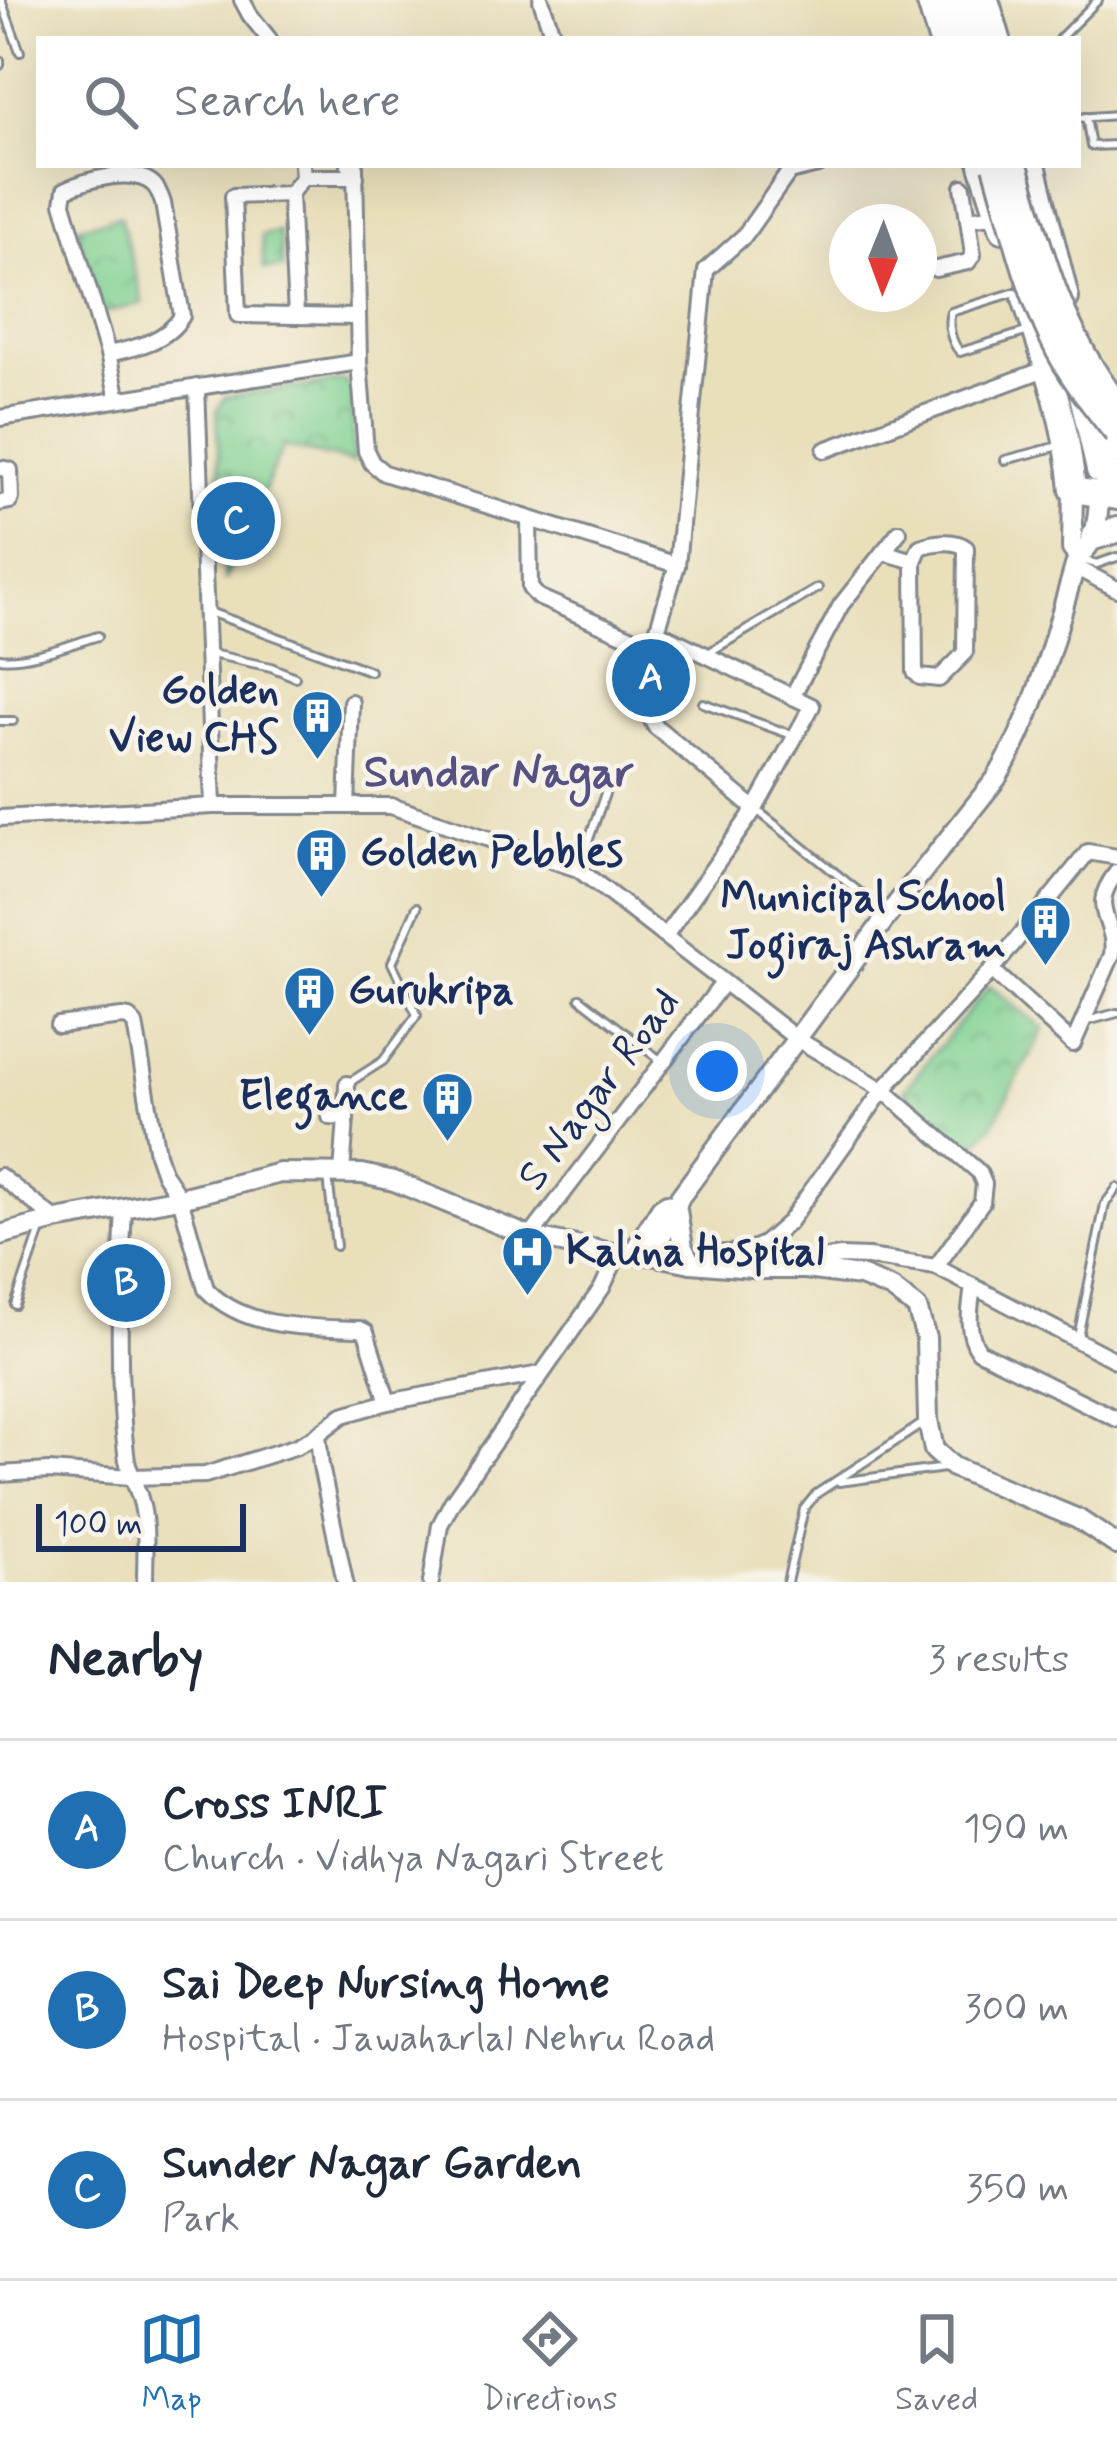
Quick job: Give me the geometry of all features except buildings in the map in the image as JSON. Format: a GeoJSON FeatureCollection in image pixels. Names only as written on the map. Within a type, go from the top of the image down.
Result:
{"type":"FeatureCollection","features":[{"type":"Feature","properties":{"kind":"highway"},"geometry":{"type":"LineString","coordinates":[[929,0],[940,36]]}},
{"type":"Feature","properties":{"kind":"highway"},"geometry":{"type":"LineString","coordinates":[[949,0],[959,36]]}},
{"type":"Feature","properties":{"kind":"highway"},"geometry":{"type":"LineString","coordinates":[[967,0],[977,36]]}},
{"type":"Feature","properties":{"kind":"highway"},"geometry":{"type":"LineString","coordinates":[[986,0],[997,36]]}},
{"type":"Feature","properties":{"kind":"highway"},"geometry":{"type":"LineString","coordinates":[[983,168],[1048,368],[1070,466],[1110,478]]}},
{"type":"Feature","properties":{"kind":"highway"},"geometry":{"type":"LineString","coordinates":[[997,168],[1026,269],[1054,341],[1086,395],[1117,433]]}},
{"type":"Feature","properties":{"kind":"highway"},"geometry":{"type":"LineString","coordinates":[[1016,168],[1043,263],[1070,333],[1117,405]]}},
{"type":"Feature","properties":{"kind":"highway"},"geometry":{"type":"LineString","coordinates":[[1034,168],[1065,293],[1078,378],[1110,478]]}},
{"type":"Feature","properties":{"kind":"highway"},"geometry":{"type":"LineString","coordinates":[[1065,293],[1088,345],[1117,388]]}},
{"type":"Feature","properties":{"kind":"main road"},"geometry":{"type":"LineString","coordinates":[[1070,466],[1072,549],[1088,550]]}},
{"type":"Feature","properties":{"kind":"main road"},"geometry":{"type":"LineString","coordinates":[[634,1254],[996,779],[1029,718],[1110,478]]}},
{"type":"Feature","properties":{"kind":"main road"},"geometry":{"type":"LineString","coordinates":[[0,1235],[280,1173],[362,1174],[394,1181],[530,1238],[700,1264],[860,1276],[892,1289],[917,1308],[926,1338],[928,1420],[934,1450],[952,1467],[1078,1519],[1117,1545]]}},
{"type":"Feature","properties":{"kind":"main road"},"geometry":{"type":"LineString","coordinates":[[678,1201],[683,1249],[700,1264]]}},
{"type":"Feature","properties":{"kind":"street"},"geometry":{"type":"LineString","coordinates":[[242,0],[267,36]]}},
{"type":"Feature","properties":{"kind":"street"},"geometry":{"type":"LineString","coordinates":[[541,0],[553,36]]}},
{"type":"Feature","properties":{"kind":"street"},"geometry":{"type":"LineString","coordinates":[[779,168],[789,172],[806,168]]}},
{"type":"Feature","properties":{"kind":"street"},"geometry":{"type":"LineString","coordinates":[[296,316],[290,194],[303,171],[353,169],[359,362],[366,451],[372,463],[384,473],[677,565]]}},
{"type":"Feature","properties":{"kind":"street"},"geometry":{"type":"LineString","coordinates":[[755,808],[656,726],[638,694],[677,565],[706,270],[744,236],[789,172]]}},
{"type":"Feature","properties":{"kind":"street"},"geometry":{"type":"LineString","coordinates":[[108,353],[138,347],[174,329],[182,316],[157,187],[147,179],[119,175],[65,190],[63,203],[118,399]]}},
{"type":"Feature","properties":{"kind":"street"},"geometry":{"type":"LineString","coordinates":[[937,269],[968,262],[973,255],[963,187]]}},
{"type":"Feature","properties":{"kind":"street"},"geometry":{"type":"LineString","coordinates":[[290,194],[233,196],[238,315],[358,317]]}},
{"type":"Feature","properties":{"kind":"street"},"geometry":{"type":"LineString","coordinates":[[968,219],[998,215]]}},
{"type":"Feature","properties":{"kind":"street"},"geometry":{"type":"LineString","coordinates":[[0,418],[359,362]]}},
{"type":"Feature","properties":{"kind":"street"},"geometry":{"type":"LineString","coordinates":[[826,450],[1048,368]]}},
{"type":"Feature","properties":{"kind":"street"},"geometry":{"type":"LineString","coordinates":[[197,387],[213,806]]}},
{"type":"Feature","properties":{"kind":"street"},"geometry":{"type":"LineString","coordinates":[[0,468],[10,470],[11,498],[0,503]]}},
{"type":"Feature","properties":{"kind":"street"},"geometry":{"type":"LineString","coordinates":[[529,520],[530,587],[538,597],[705,655],[812,706],[755,808],[665,936]]}},
{"type":"Feature","properties":{"kind":"street"},"geometry":{"type":"LineString","coordinates":[[791,697],[841,605],[898,532]]}},
{"type":"Feature","properties":{"kind":"street"},"geometry":{"type":"LineString","coordinates":[[930,543],[960,543],[966,548],[965,653],[939,679],[915,672],[914,561],[920,547],[930,543]]}},
{"type":"Feature","properties":{"kind":"street"},"geometry":{"type":"LineString","coordinates":[[1088,550],[1117,589]]}},
{"type":"Feature","properties":{"kind":"street"},"geometry":{"type":"LineString","coordinates":[[883,552],[914,561]]}},
{"type":"Feature","properties":{"kind":"street"},"geometry":{"type":"LineString","coordinates":[[347,806],[351,702]]}},
{"type":"Feature","properties":{"kind":"street"},"geometry":{"type":"LineString","coordinates":[[1,819],[213,806],[391,806],[578,869],[797,1039],[883,1090],[979,1172],[984,1184],[982,1202],[936,1267]]}},
{"type":"Feature","properties":{"kind":"street"},"geometry":{"type":"LineString","coordinates":[[700,1264],[710,1254],[745,1252],[764,1244],[789,1222],[883,1090],[992,970],[1088,852],[1117,857]]}},
{"type":"Feature","properties":{"kind":"street"},"geometry":{"type":"LineString","coordinates":[[992,970],[1073,1044],[1114,944],[1112,929],[1102,914],[1108,882],[1117,872]]}},
{"type":"Feature","properties":{"kind":"street","name":"S Nagar Road"},"geometry":{"type":"LineString","coordinates":[[530,1238],[723,983]]}},
{"type":"Feature","properties":{"kind":"street"},"geometry":{"type":"LineString","coordinates":[[58,1025],[122,1017],[135,1024],[158,1154],[180,1198],[206,1289],[216,1300],[258,1319],[314,1328],[360,1328],[366,1332],[388,1402]]}},
{"type":"Feature","properties":{"kind":"street"},"geometry":{"type":"LineString","coordinates":[[335,1174],[338,1118],[347,1084]]}},
{"type":"Feature","properties":{"kind":"street"},"geometry":{"type":"LineString","coordinates":[[0,1176],[50,1222]]}},
{"type":"Feature","properties":{"kind":"street"},"geometry":{"type":"LineString","coordinates":[[124,1208],[121,1402],[126,1461],[145,1525],[145,1582]]}},
{"type":"Feature","properties":{"kind":"street"},"geometry":{"type":"LineString","coordinates":[[431,1582],[440,1525],[452,1502],[602,1288],[634,1254]]}},
{"type":"Feature","properties":{"kind":"street"},"geometry":{"type":"LineString","coordinates":[[805,1269],[841,1256],[936,1267],[1117,1360]]}},
{"type":"Feature","properties":{"kind":"street"},"geometry":{"type":"LineString","coordinates":[[973,1286],[969,1328],[979,1352],[1117,1419]]}},
{"type":"Feature","properties":{"kind":"street"},"geometry":{"type":"LineString","coordinates":[[0,1474],[205,1474],[297,1446],[343,1415],[388,1402],[541,1374]]}},
{"type":"Feature","properties":{"kind":"street"},"geometry":{"type":"LineString","coordinates":[[318,1434],[345,1582]]}},
{"type":"Feature","properties":{"kind":"lane"},"geometry":{"type":"LineString","coordinates":[[1062,36],[1098,0]]}},
{"type":"Feature","properties":{"kind":"lane"},"geometry":{"type":"LineString","coordinates":[[1,1],[20,52]]}},
{"type":"Feature","properties":{"kind":"lane"},"geometry":{"type":"LineString","coordinates":[[1117,115],[1082,118],[1091,146],[1117,145]]}},
{"type":"Feature","properties":{"kind":"lane"},"geometry":{"type":"LineString","coordinates":[[1022,290],[951,312],[950,328],[960,352],[1035,329]]}},
{"type":"Feature","properties":{"kind":"lane"},"geometry":{"type":"LineString","coordinates":[[1005,460],[1070,466]]}},
{"type":"Feature","properties":{"kind":"lane"},"geometry":{"type":"LineString","coordinates":[[1088,550],[1097,564],[1117,557]]}},
{"type":"Feature","properties":{"kind":"lane"},"geometry":{"type":"LineString","coordinates":[[705,655],[818,588]]}},
{"type":"Feature","properties":{"kind":"lane"},"geometry":{"type":"LineString","coordinates":[[206,610],[370,671]]}},
{"type":"Feature","properties":{"kind":"lane"},"geometry":{"type":"LineString","coordinates":[[0,658],[20,658],[98,636]]}},
{"type":"Feature","properties":{"kind":"lane"},"geometry":{"type":"LineString","coordinates":[[207,653],[296,676]]}},
{"type":"Feature","properties":{"kind":"lane"},"geometry":{"type":"LineString","coordinates":[[703,703],[796,736]]}},
{"type":"Feature","properties":{"kind":"lane"},"geometry":{"type":"LineString","coordinates":[[0,721],[13,721]]}},
{"type":"Feature","properties":{"kind":"lane"},"geometry":{"type":"LineString","coordinates":[[578,869],[606,791]]}},
{"type":"Feature","properties":{"kind":"lane"},"geometry":{"type":"LineString","coordinates":[[755,808],[888,915]]}},
{"type":"Feature","properties":{"kind":"lane"},"geometry":{"type":"LineString","coordinates":[[347,1084],[383,1061],[417,1015],[392,963],[417,907]]}},
{"type":"Feature","properties":{"kind":"lane"},"geometry":{"type":"LineString","coordinates":[[580,998],[663,1062]]}},
{"type":"Feature","properties":{"kind":"lane"},"geometry":{"type":"LineString","coordinates":[[1084,1022],[1117,1013]]}},
{"type":"Feature","properties":{"kind":"lane"},"geometry":{"type":"LineString","coordinates":[[335,1174],[336,1246]]}},
{"type":"Feature","properties":{"kind":"lane"},"geometry":{"type":"LineString","coordinates":[[1078,1340],[1105,1204],[1117,1188]]}},
{"type":"Feature","properties":{"kind":"lane"},"geometry":{"type":"LineString","coordinates":[[15,1305],[50,1222]]}},
{"type":"Feature","properties":{"kind":"lane"},"geometry":{"type":"LineString","coordinates":[[787,1582],[804,1509],[816,1494],[928,1420]]}},
{"type":"Feature","properties":{"kind":"lane"},"geometry":{"type":"LineString","coordinates":[[836,1482],[952,1467]]}},
{"type":"Feature","properties":{"kind":"green space"},"geometry":{"type":"Polygon","coordinates":[[[120,216],[143,303],[101,314],[77,227],[120,216]]]}},
{"type":"Feature","properties":{"kind":"green space"},"geometry":{"type":"Polygon","coordinates":[[[279,232],[283,268],[264,269],[262,235],[279,232]]]}},
{"type":"Feature","properties":{"kind":"green space"},"geometry":{"type":"Polygon","coordinates":[[[344,381],[353,390],[353,462],[283,446],[225,581],[217,411],[226,397],[344,381]]]}},
{"type":"Feature","properties":{"kind":"green space"},"geometry":{"type":"Polygon","coordinates":[[[989,986],[1044,1029],[992,1126],[969,1152],[903,1091],[989,986]]]}},
{"type":"Feature","properties":{"kind":"place","name":"Sunder Nagar Garden"},"geometry":{"type":"Point","coordinates":[236,521]}},
{"type":"Feature","properties":{"kind":"place","name":"Cross INRI"},"geometry":{"type":"Point","coordinates":[651,678]}},
{"type":"Feature","properties":{"kind":"place","name":"Golden View CHS"},"geometry":{"type":"Point","coordinates":[318,761]}},
{"type":"Feature","properties":{"kind":"place","name":"Golden Pebbles"},"geometry":{"type":"Point","coordinates":[321,899]}},
{"type":"Feature","properties":{"kind":"place","name":"Municipal School Jogiraj Ashram"},"geometry":{"type":"Point","coordinates":[1045,968]}},
{"type":"Feature","properties":{"kind":"place","name":"Gurukripa"},"geometry":{"type":"Point","coordinates":[309,1037]}},
{"type":"Feature","properties":{"kind":"place","name":"Elegance"},"geometry":{"type":"Point","coordinates":[447,1143]}},
{"type":"Feature","properties":{"kind":"place","name":"Sai Deep Nursing Home"},"geometry":{"type":"Point","coordinates":[126,1283]}},
{"type":"Feature","properties":{"kind":"place","name":"Kalina Hospital"},"geometry":{"type":"Point","coordinates":[527,1298]}},
{"type":"Feature","properties":{"kind":"district","name":"Sundar Nagar"},"geometry":{"type":"Point","coordinates":[499,773]}}]}
